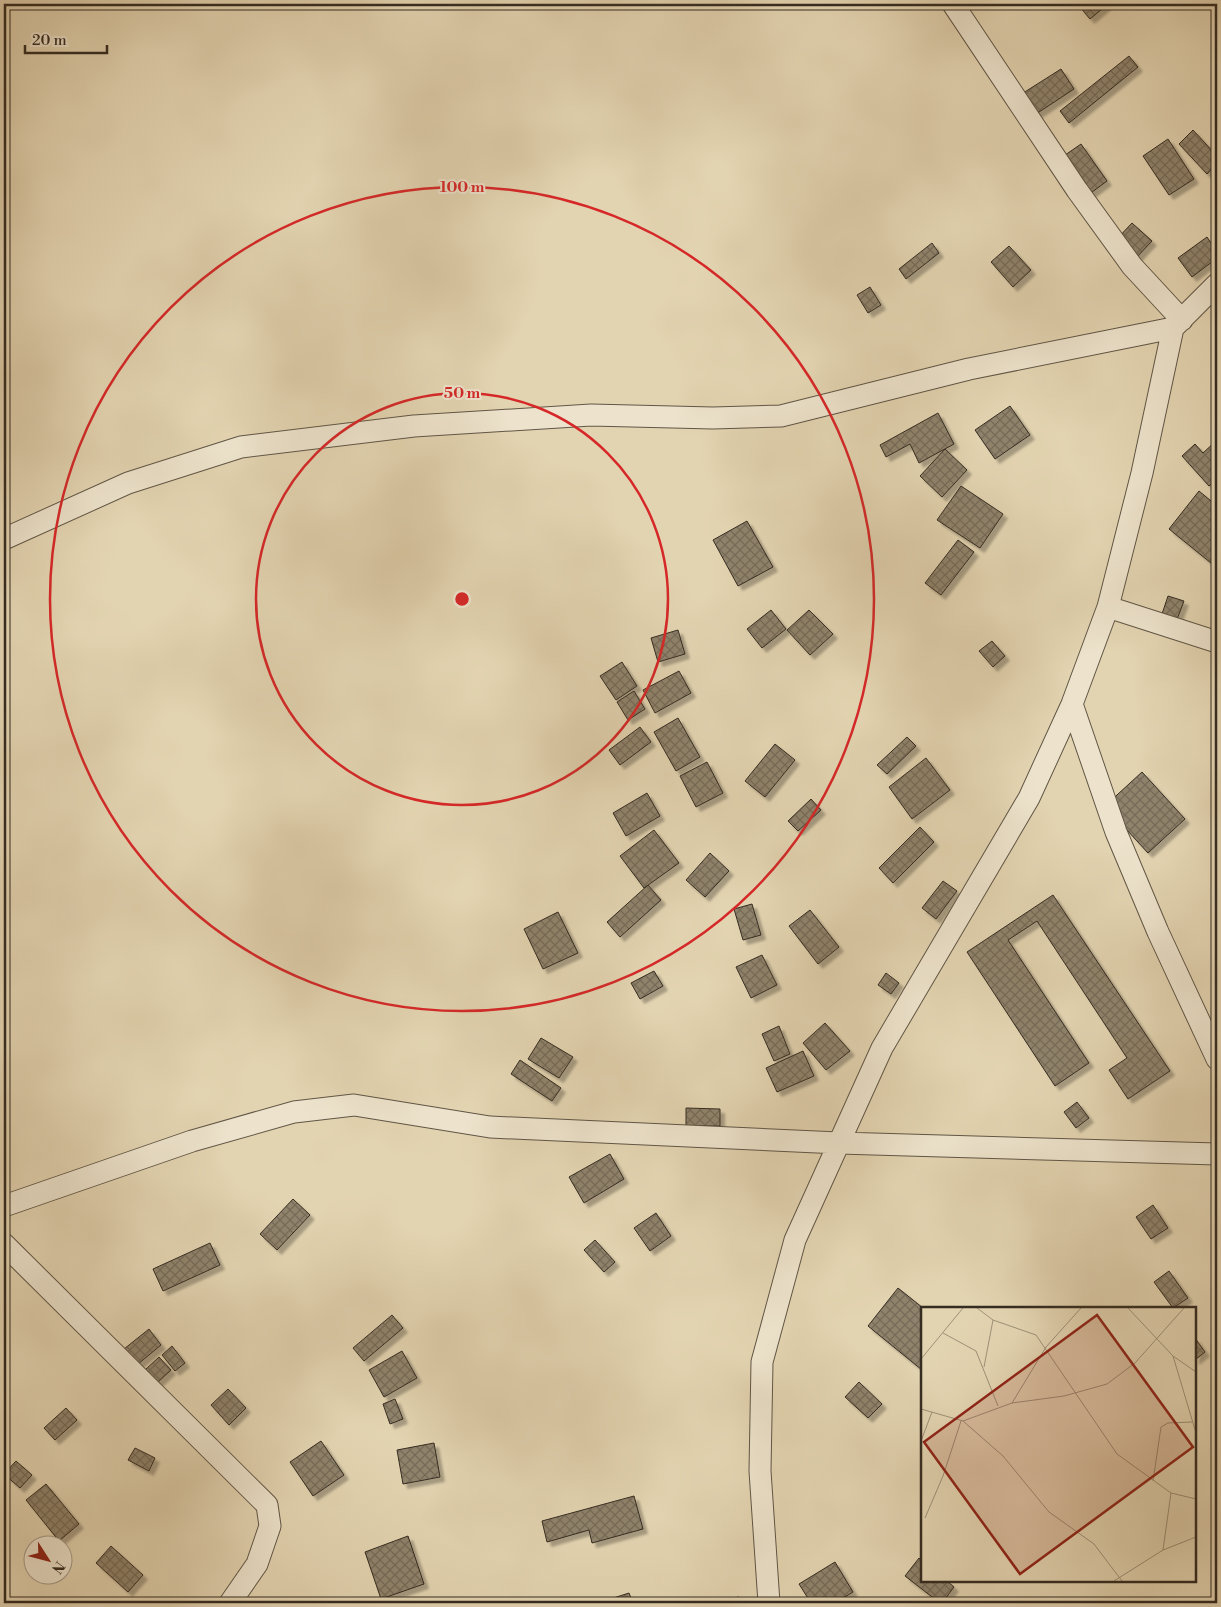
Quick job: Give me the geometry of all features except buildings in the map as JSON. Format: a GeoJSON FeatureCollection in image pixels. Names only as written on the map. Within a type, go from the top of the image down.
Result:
{"type":"FeatureCollection","features":[{"type":"Feature","properties":{"kind":"street"},"geometry":{"type":"LineString","coordinates":[[953,4],[1077,190],[1177,324]]}},
{"type":"Feature","properties":{"kind":"street"},"geometry":{"type":"LineString","coordinates":[[769,1603],[760,1471],[762,1362],[795,1240],[882,1048],[1029,798],[1072,704],[1108,608],[1177,324],[1217,284]]}},
{"type":"Feature","properties":{"kind":"street"},"geometry":{"type":"LineString","coordinates":[[4,539],[128,483],[241,447],[414,426],[581,416],[713,418],[781,416],[969,369],[1177,324]]}},
{"type":"Feature","properties":{"kind":"street"},"geometry":{"type":"LineString","coordinates":[[1108,608],[1217,642]]}},
{"type":"Feature","properties":{"kind":"street"},"geometry":{"type":"LineString","coordinates":[[1072,704],[1116,832],[1158,932],[1217,1059]]}},
{"type":"Feature","properties":{"kind":"street"},"geometry":{"type":"LineString","coordinates":[[4,1206],[192,1141],[294,1112],[354,1105],[490,1127],[839,1143],[1217,1154]]}},
{"type":"Feature","properties":{"kind":"street"},"geometry":{"type":"LineString","coordinates":[[4,1244],[267,1504],[270,1526],[257,1564],[230,1603]]}}]}
